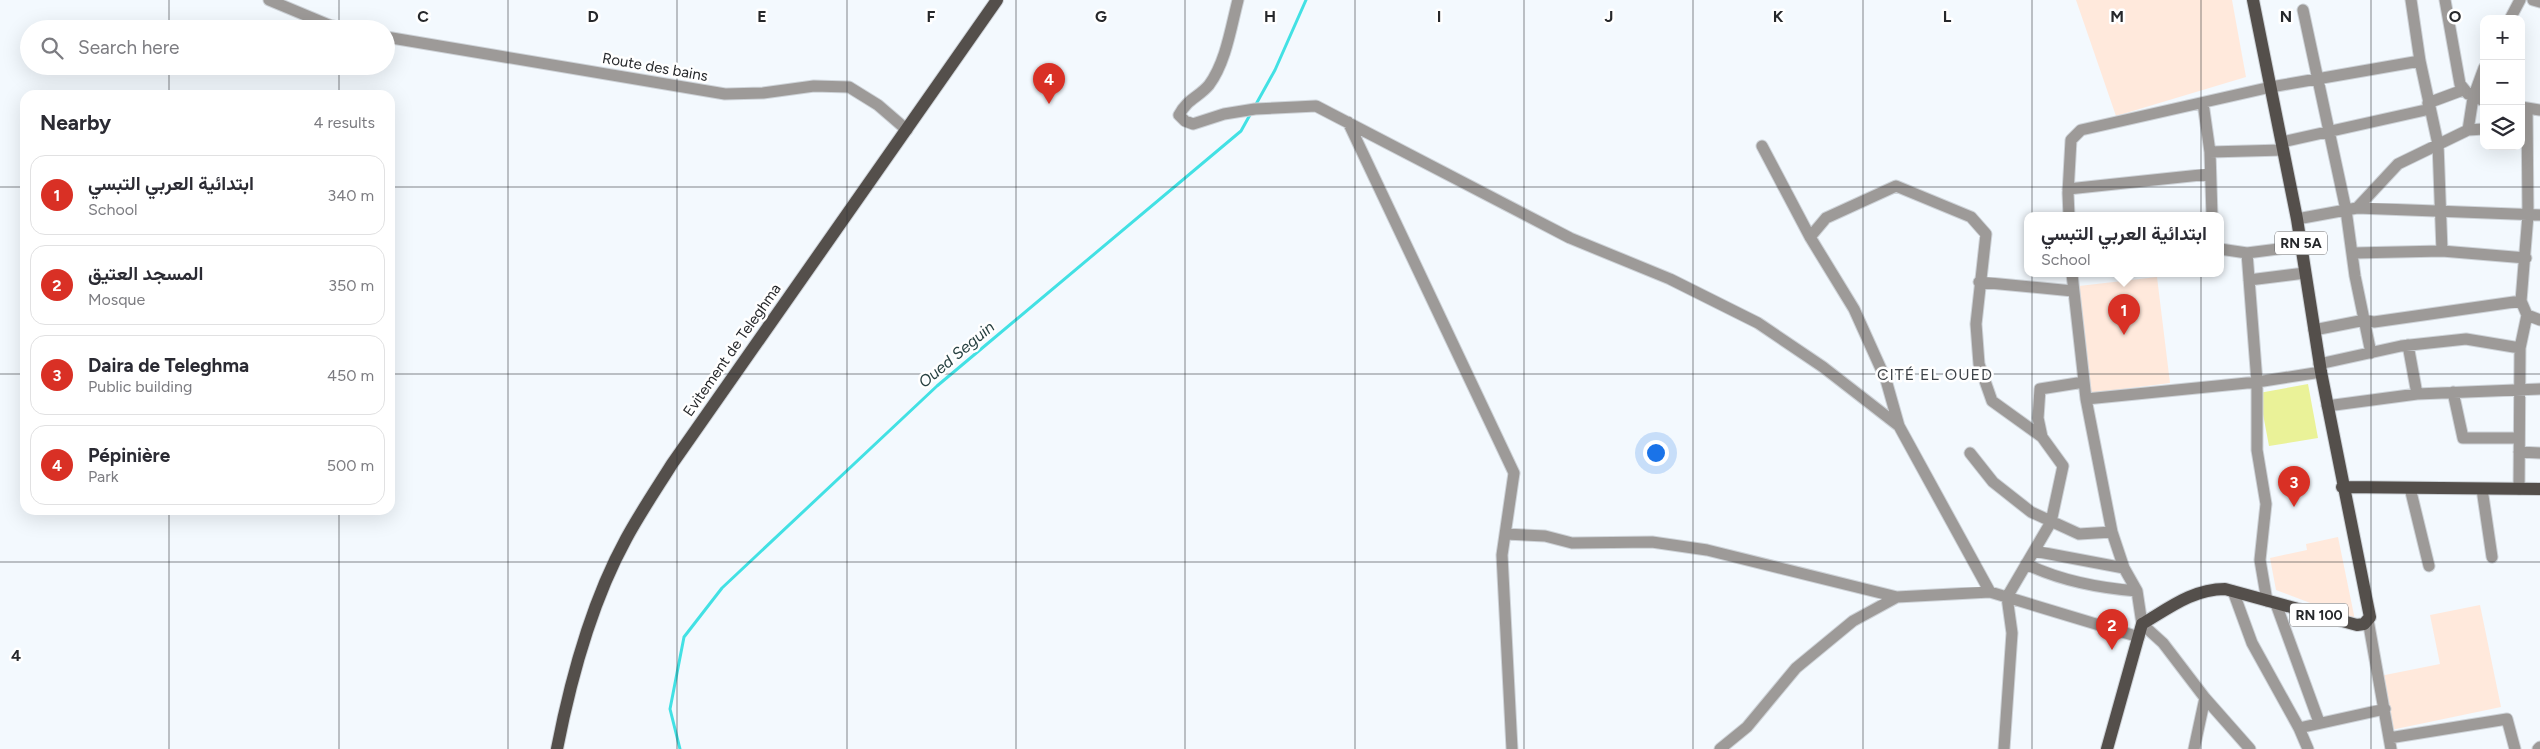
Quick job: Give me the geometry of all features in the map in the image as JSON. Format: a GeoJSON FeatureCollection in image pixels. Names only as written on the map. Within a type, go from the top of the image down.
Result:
{"type":"FeatureCollection","features":[{"type":"Feature","properties":{"kind":"main road","name":"Evitement de Teleghma"},"geometry":{"type":"LineString","coordinates":[[557,749],[568,693],[597,604],[626,539],[672,464],[997,0]]}},
{"type":"Feature","properties":{"kind":"main road","name":"RN 5A"},"geometry":{"type":"LineString","coordinates":[[2253,0],[2297,219],[2320,368],[2342,487]]}},
{"type":"Feature","properties":{"kind":"main road","name":"RN 100"},"geometry":{"type":"LineString","coordinates":[[2142,624],[2190,596],[2207,589],[2233,592],[2357,626],[2364,624],[2368,620],[2369,610],[2342,487]]}},
{"type":"Feature","properties":{"kind":"main road"},"geometry":{"type":"LineString","coordinates":[[2342,487],[2540,490]]}},
{"type":"Feature","properties":{"kind":"main road"},"geometry":{"type":"LineString","coordinates":[[2108,749],[2142,624]]}},
{"type":"Feature","properties":{"kind":"street"},"geometry":{"type":"LineString","coordinates":[[269,0],[317,20]]}},
{"type":"Feature","properties":{"kind":"street"},"geometry":{"type":"LineString","coordinates":[[1238,0],[1221,61],[1208,85],[1184,104],[1179,115],[1185,121],[1193,124],[1224,114],[1283,106],[1316,106],[1570,238],[1670,279],[1758,323],[1823,367],[1899,426]]}},
{"type":"Feature","properties":{"kind":"street"},"geometry":{"type":"LineString","coordinates":[[2411,0],[2420,61],[2438,144],[2439,212],[2442,251]]}},
{"type":"Feature","properties":{"kind":"street"},"geometry":{"type":"LineString","coordinates":[[2445,0],[2458,76],[2463,90],[2478,99],[2468,130]]}},
{"type":"Feature","properties":{"kind":"street"},"geometry":{"type":"LineString","coordinates":[[2512,15],[2520,0]]}},
{"type":"Feature","properties":{"kind":"street"},"geometry":{"type":"LineString","coordinates":[[2533,0],[2540,2]]}},
{"type":"Feature","properties":{"kind":"street"},"geometry":{"type":"LineString","coordinates":[[2303,10],[2327,130],[2351,209],[2355,276],[2371,353]]}},
{"type":"Feature","properties":{"kind":"street","name":"Route des bains"},"geometry":{"type":"LineString","coordinates":[[395,39],[725,94],[764,93],[814,86],[850,87],[878,105],[906,130]]}},
{"type":"Feature","properties":{"kind":"street"},"geometry":{"type":"LineString","coordinates":[[2069,212],[2068,189],[2071,140],[2081,130],[2271,87],[2420,61]]}},
{"type":"Feature","properties":{"kind":"street"},"geometry":{"type":"LineString","coordinates":[[2210,152],[2283,146],[2327,130],[2429,106],[2463,90]]}},
{"type":"Feature","properties":{"kind":"street"},"geometry":{"type":"LineString","coordinates":[[2203,103],[2210,152],[2212,212]]}},
{"type":"Feature","properties":{"kind":"street"},"geometry":{"type":"LineString","coordinates":[[2525,107],[2540,110]]}},
{"type":"Feature","properties":{"kind":"street"},"geometry":{"type":"LineString","coordinates":[[1348,122],[1514,473],[1502,555],[1512,749]]}},
{"type":"Feature","properties":{"kind":"street"},"geometry":{"type":"LineString","coordinates":[[2351,209],[2398,164],[2468,130],[2480,129]]}},
{"type":"Feature","properties":{"kind":"street"},"geometry":{"type":"LineString","coordinates":[[1762,146],[1810,237],[1854,309],[1886,380],[1899,426],[1990,592]]}},
{"type":"Feature","properties":{"kind":"street"},"geometry":{"type":"LineString","coordinates":[[2519,489],[2520,348],[2527,315],[2521,301],[2526,258],[2528,214],[2525,149]]}},
{"type":"Feature","properties":{"kind":"street"},"geometry":{"type":"LineString","coordinates":[[2068,189],[2210,174]]}},
{"type":"Feature","properties":{"kind":"street"},"geometry":{"type":"LineString","coordinates":[[1810,237],[1826,218],[1896,186],[1971,217],[1986,234],[1979,282],[1976,324],[1979,364],[1992,401],[2042,437],[2063,466],[2051,522],[2007,597],[2012,633],[2004,749]]}},
{"type":"Feature","properties":{"kind":"street"},"geometry":{"type":"LineString","coordinates":[[2297,219],[2351,209],[2540,215]]}},
{"type":"Feature","properties":{"kind":"street"},"geometry":{"type":"LineString","coordinates":[[2224,250],[2247,253],[2301,246]]}},
{"type":"Feature","properties":{"kind":"street"},"geometry":{"type":"LineString","coordinates":[[2354,253],[2442,251],[2526,258]]}},
{"type":"Feature","properties":{"kind":"street"},"geometry":{"type":"LineString","coordinates":[[2247,253],[2257,382],[2257,450],[2266,504],[2260,560],[2272,603],[2319,722]]}},
{"type":"Feature","properties":{"kind":"street"},"geometry":{"type":"LineString","coordinates":[[2249,280],[2305,272]]}},
{"type":"Feature","properties":{"kind":"street"},"geometry":{"type":"LineString","coordinates":[[2072,277],[2086,400],[2112,532],[2124,568],[2137,591],[2142,624],[2163,643],[2205,698],[2250,749]]}},
{"type":"Feature","properties":{"kind":"street"},"geometry":{"type":"LineString","coordinates":[[1979,282],[2073,291]]}},
{"type":"Feature","properties":{"kind":"street"},"geometry":{"type":"LineString","coordinates":[[2314,330],[2365,320],[2374,322],[2521,301]]}},
{"type":"Feature","properties":{"kind":"street"},"geometry":{"type":"LineString","coordinates":[[2527,315],[2540,320]]}},
{"type":"Feature","properties":{"kind":"street"},"geometry":{"type":"LineString","coordinates":[[2086,400],[2257,382],[2408,345],[2466,340],[2520,348]]}},
{"type":"Feature","properties":{"kind":"street"},"geometry":{"type":"LineString","coordinates":[[2408,345],[2417,394]]}},
{"type":"Feature","properties":{"kind":"street"},"geometry":{"type":"LineString","coordinates":[[2042,437],[2038,418],[2040,389],[2084,382]]}},
{"type":"Feature","properties":{"kind":"street"},"geometry":{"type":"LineString","coordinates":[[2327,406],[2417,394],[2520,388],[2540,389]]}},
{"type":"Feature","properties":{"kind":"street"},"geometry":{"type":"LineString","coordinates":[[2453,392],[2463,438],[2519,438]]}},
{"type":"Feature","properties":{"kind":"street"},"geometry":{"type":"LineString","coordinates":[[2519,452],[2540,453]]}},
{"type":"Feature","properties":{"kind":"street"},"geometry":{"type":"LineString","coordinates":[[1970,453],[1981,470],[2002,491],[2031,512],[2079,534],[2112,532]]}},
{"type":"Feature","properties":{"kind":"street"},"geometry":{"type":"LineString","coordinates":[[2410,488],[2429,566]]}},
{"type":"Feature","properties":{"kind":"street"},"geometry":{"type":"LineString","coordinates":[[2482,489],[2492,557]]}},
{"type":"Feature","properties":{"kind":"street"},"geometry":{"type":"LineString","coordinates":[[1505,534],[1545,536],[1572,543],[1652,542],[1707,550],[1897,597],[1990,592],[2139,637]]}},
{"type":"Feature","properties":{"kind":"street"},"geometry":{"type":"LineString","coordinates":[[2034,551],[2124,568]]}},
{"type":"Feature","properties":{"kind":"street"},"geometry":{"type":"LineString","coordinates":[[2026,564],[2043,572],[2074,581],[2106,588],[2137,591]]}},
{"type":"Feature","properties":{"kind":"street"},"geometry":{"type":"LineString","coordinates":[[2233,592],[2252,643],[2299,728],[2308,749]]}},
{"type":"Feature","properties":{"kind":"street"},"geometry":{"type":"LineString","coordinates":[[1720,749],[1748,727],[1796,668],[1853,621],[1897,597]]}},
{"type":"Feature","properties":{"kind":"street"},"geometry":{"type":"LineString","coordinates":[[2368,620],[2390,744],[2507,719],[2515,749]]}},
{"type":"Feature","properties":{"kind":"street"},"geometry":{"type":"LineString","coordinates":[[2194,749],[2205,698]]}},
{"type":"Feature","properties":{"kind":"street"},"geometry":{"type":"LineString","coordinates":[[2299,728],[2384,709]]}},
{"type":"Feature","properties":{"kind":"shaded area"},"geometry":{"type":"Polygon","coordinates":[[[2076,0],[2232,0],[2246,77],[2116,116],[2076,0]]]}},
{"type":"Feature","properties":{"kind":"shaded area"},"geometry":{"type":"Polygon","coordinates":[[[2157,277],[2170,383],[2091,393],[2079,286],[2157,277]]]}},
{"type":"Feature","properties":{"kind":"shaded area"},"geometry":{"type":"Polygon","coordinates":[[[2338,537],[2355,620],[2276,590],[2270,558],[2307,550],[2306,544],[2338,537]]]}},
{"type":"Feature","properties":{"kind":"shaded area"},"geometry":{"type":"Polygon","coordinates":[[[2480,605],[2501,707],[2391,730],[2380,676],[2440,664],[2430,615],[2480,605]]]}},
{"type":"Feature","properties":{"kind":"green space"},"geometry":{"type":"Polygon","coordinates":[[[2308,384],[2318,438],[2269,446],[2259,393],[2308,384]]]}},
{"type":"Feature","properties":{"kind":"waterway","name":"Oued Seguin"},"geometry":{"type":"LineString","coordinates":[[1255,106],[1275,70],[1306,0]]}},
{"type":"Feature","properties":{"kind":"waterway","name":"Oued Seguin"},"geometry":{"type":"LineString","coordinates":[[680,749],[670,709],[684,637],[722,588],[937,386],[1241,131],[1251,113]]}},
{"type":"Feature","properties":{"kind":"place","name":"Pépinière"},"geometry":{"type":"Point","coordinates":[1049,104]}},
{"type":"Feature","properties":{"kind":"place","name":"ابتدائية العربي التبسي"},"geometry":{"type":"Point","coordinates":[2124,335]}},
{"type":"Feature","properties":{"kind":"place","name":"Daira de Teleghma"},"geometry":{"type":"Point","coordinates":[2294,507]}},
{"type":"Feature","properties":{"kind":"place","name":"المسجد العتيق"},"geometry":{"type":"Point","coordinates":[2112,650]}},
{"type":"Feature","properties":{"kind":"district","name":"CITÉ EL OUED"},"geometry":{"type":"Point","coordinates":[1935,374]}}]}
